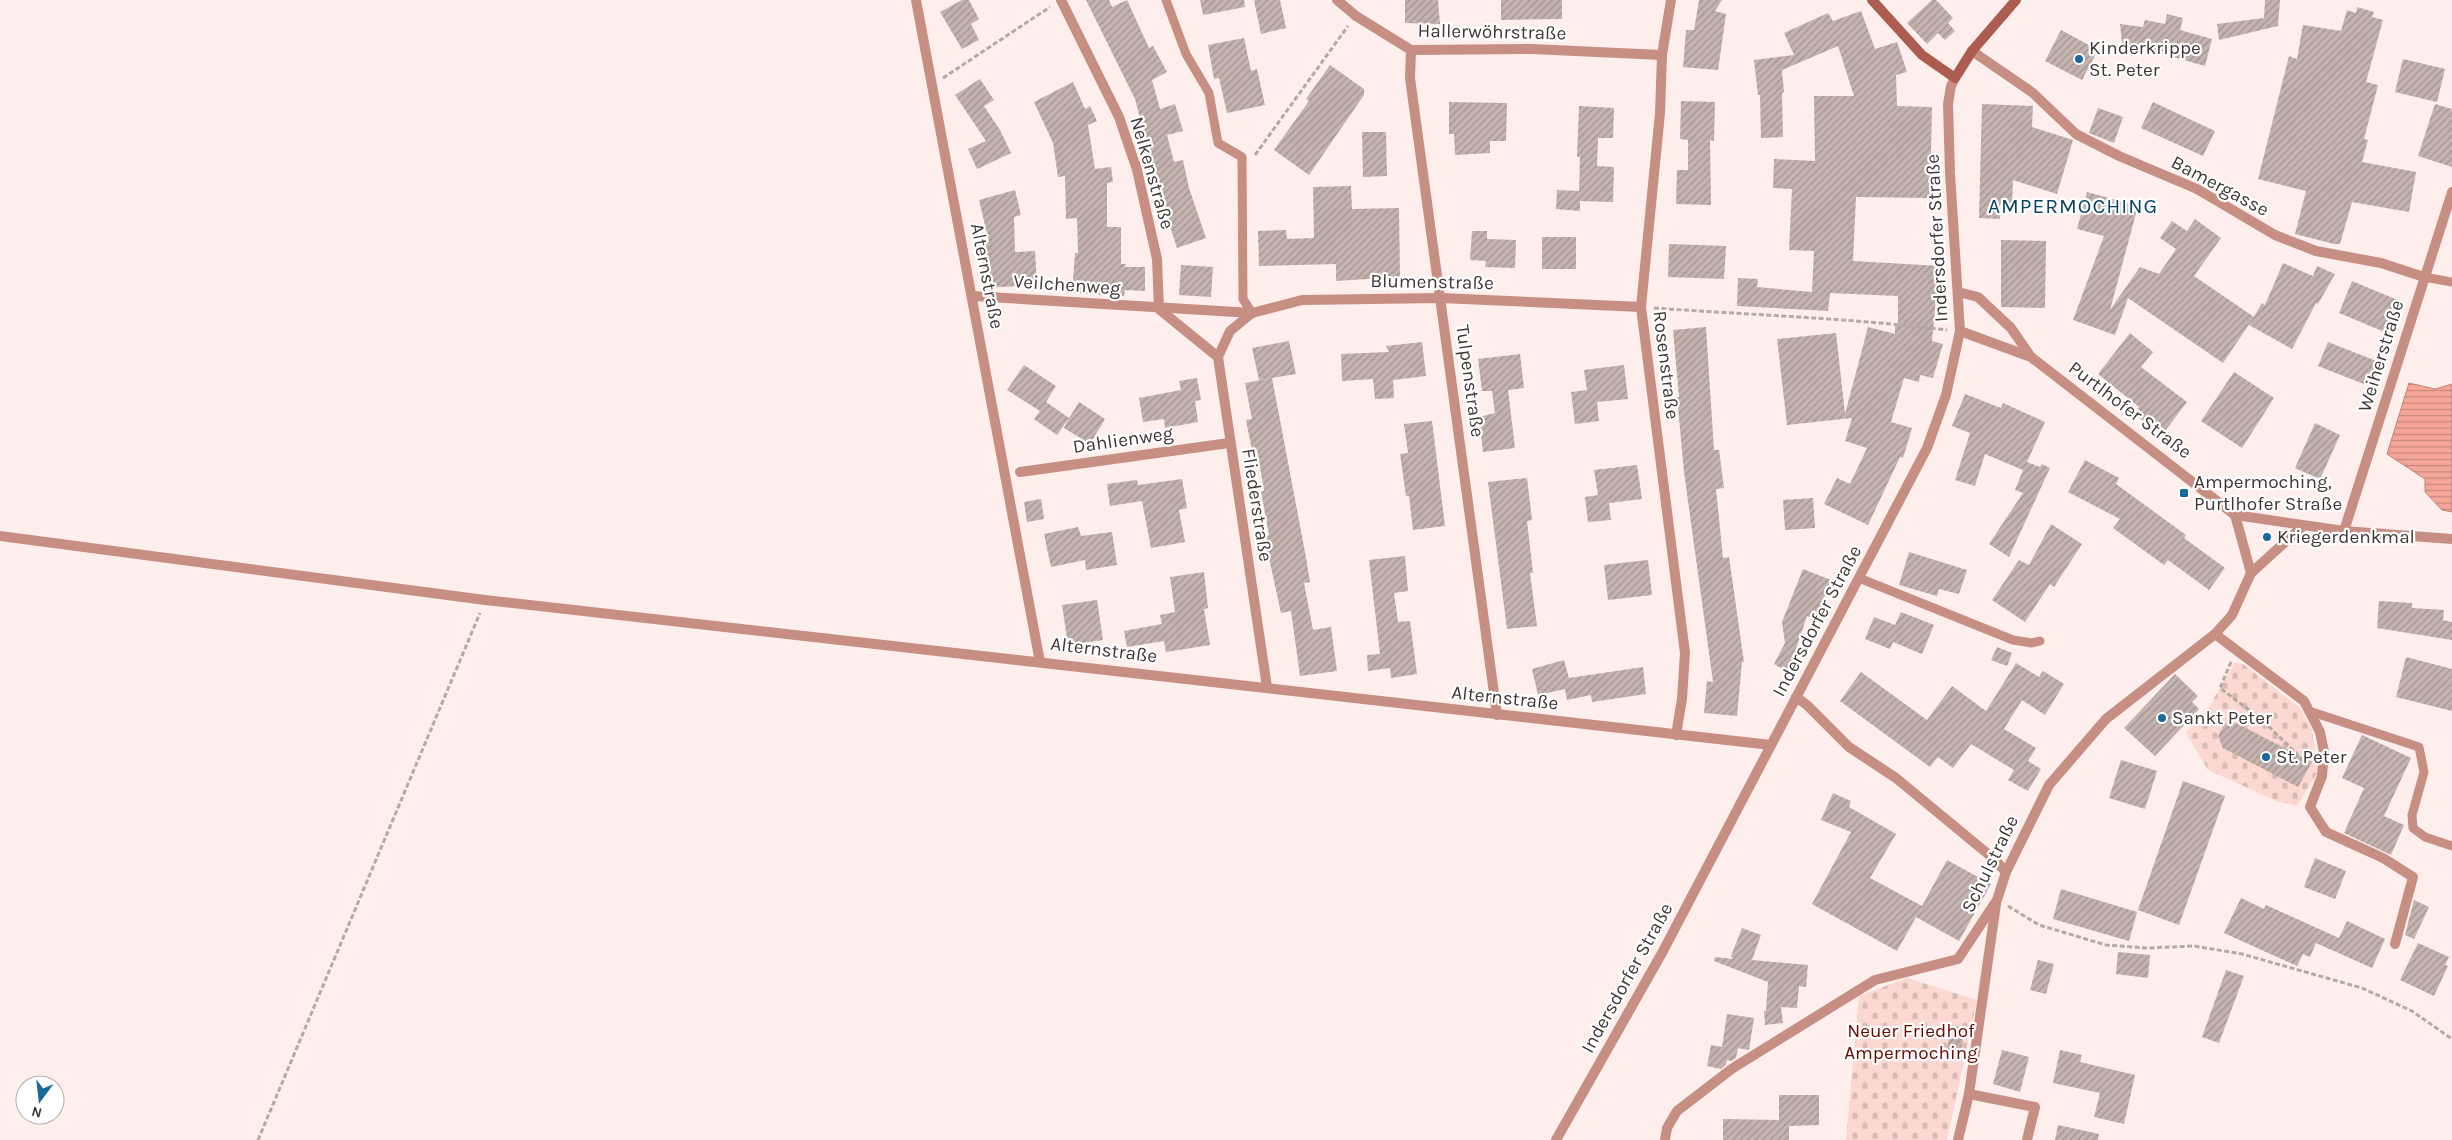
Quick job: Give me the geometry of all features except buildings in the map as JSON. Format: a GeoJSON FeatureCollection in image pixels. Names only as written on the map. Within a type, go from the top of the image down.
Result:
{"type":"FeatureCollection","features":[{"type":"Feature","properties":{"kind":"main road"},"geometry":{"type":"LineString","coordinates":[[1872,0],[1922,55],[1955,78],[1972,51],[2016,0]]}},
{"type":"Feature","properties":{"kind":"street","name":"Alternstraße"},"geometry":{"type":"LineString","coordinates":[[916,0],[973,296],[1040,662],[1771,746]]}},
{"type":"Feature","properties":{"kind":"street","name":"Hallerwöhrstraße"},"geometry":{"type":"LineString","coordinates":[[1337,0],[1356,16],[1411,50],[1532,49],[1662,55]]}},
{"type":"Feature","properties":{"kind":"street","name":"Rosenstraße"},"geometry":{"type":"LineString","coordinates":[[1671,0],[1662,55],[1660,113],[1641,306],[1685,653],[1682,700],[1676,734]]}},
{"type":"Feature","properties":{"kind":"street","name":"Nelkenstraße"},"geometry":{"type":"LineString","coordinates":[[1057,3],[1119,118],[1137,170],[1157,259],[1159,309]]}},
{"type":"Feature","properties":{"kind":"street","name":"Tulpenstraße"},"geometry":{"type":"LineString","coordinates":[[1411,50],[1410,78],[1497,716]]}},
{"type":"Feature","properties":{"kind":"street","name":"Bamergasse"},"geometry":{"type":"LineString","coordinates":[[1972,51],[2034,93],[2076,134],[2119,156],[2197,189],[2275,235],[2316,251],[2381,263],[2424,278]]}},
{"type":"Feature","properties":{"kind":"street","name":"Indersdorfer Straße"},"geometry":{"type":"LineString","coordinates":[[1556,1140],[1662,953],[1927,448],[1946,396],[1960,331],[1950,173],[1948,104],[1951,86],[1955,78]]}},
{"type":"Feature","properties":{"kind":"street","name":"Weiherstraße"},"geometry":{"type":"LineString","coordinates":[[2344,531],[2452,192]]}},
{"type":"Feature","properties":{"kind":"street"},"geometry":{"type":"LineString","coordinates":[[1958,292],[1978,296],[2011,328],[2031,357]]}},
{"type":"Feature","properties":{"kind":"street","name":"Veilchenweg"},"geometry":{"type":"LineString","coordinates":[[973,296],[1252,314]]}},
{"type":"Feature","properties":{"kind":"street","name":"Blumenstraße"},"geometry":{"type":"LineString","coordinates":[[1218,358],[1230,331],[1252,314],[1302,300],[1441,298],[1641,306]]}},
{"type":"Feature","properties":{"kind":"street"},"geometry":{"type":"LineString","coordinates":[[1159,309],[1218,358]]}},
{"type":"Feature","properties":{"kind":"street","name":"Purtlhofer Straße"},"geometry":{"type":"LineString","coordinates":[[1960,331],[2031,357],[2235,515],[2344,531],[2452,539]]}},
{"type":"Feature","properties":{"kind":"street","name":"Fliederstraße"},"geometry":{"type":"LineString","coordinates":[[1218,358],[1229,443],[1267,687]]}},
{"type":"Feature","properties":{"kind":"street","name":"Dahlienweg"},"geometry":{"type":"LineString","coordinates":[[1020,472],[1229,443]]}},
{"type":"Feature","properties":{"kind":"street"},"geometry":{"type":"LineString","coordinates":[[2235,515],[2252,573]]}},
{"type":"Feature","properties":{"kind":"street","name":"Schulstraße"},"geometry":{"type":"LineString","coordinates":[[1665,1140],[1667,1128],[1677,1111],[1733,1068],[1874,980],[1958,959],[1996,900],[2006,872],[2049,785],[2106,719],[2215,634],[2232,615],[2252,573],[2303,526]]}},
{"type":"Feature","properties":{"kind":"street"},"geometry":{"type":"LineString","coordinates":[[0,536],[485,600],[1040,662]]}},
{"type":"Feature","properties":{"kind":"street"},"geometry":{"type":"LineString","coordinates":[[2215,634],[2304,701],[2320,732],[2324,752],[2322,776],[2310,807],[2326,832],[2383,858],[2413,877],[2395,944]]}},
{"type":"Feature","properties":{"kind":"street"},"geometry":{"type":"LineString","coordinates":[[1796,697],[1807,705],[1849,747],[1896,778],[1994,859],[2006,872]]}},
{"type":"Feature","properties":{"kind":"street"},"geometry":{"type":"LineString","coordinates":[[1958,1140],[1969,1094],[1996,900]]}},
{"type":"Feature","properties":{"kind":"street"},"geometry":{"type":"LineString","coordinates":[[1969,1094],[2035,1108],[2027,1140]]}},
{"type":"Feature","properties":{"kind":"lane"},"geometry":{"type":"LineString","coordinates":[[1166,0],[1186,54],[1209,93],[1218,143],[1242,158],[1244,300],[1252,314]]}},
{"type":"Feature","properties":{"kind":"lane","name":"Bamergasse"},"geometry":{"type":"LineString","coordinates":[[2424,278],[2452,282]]}},
{"type":"Feature","properties":{"kind":"lane"},"geometry":{"type":"LineString","coordinates":[[1859,578],[2013,640],[2032,643],[2040,641]]}},
{"type":"Feature","properties":{"kind":"lane"},"geometry":{"type":"LineString","coordinates":[[2309,711],[2419,746],[2424,772],[2412,814],[2413,828],[2424,837],[2452,846]]}},
{"type":"Feature","properties":{"kind":"path"},"geometry":{"type":"LineString","coordinates":[[932,85],[1057,3]]}},
{"type":"Feature","properties":{"kind":"path"},"geometry":{"type":"LineString","coordinates":[[1243,171],[1356,16]]}},
{"type":"Feature","properties":{"kind":"path"},"geometry":{"type":"LineString","coordinates":[[1641,306],[1740,314],[1781,314],[1960,331]]}},
{"type":"Feature","properties":{"kind":"path"},"geometry":{"type":"LineString","coordinates":[[258,1140],[485,600]]}},
{"type":"Feature","properties":{"kind":"path"},"geometry":{"type":"LineString","coordinates":[[2237,650],[2220,688],[2262,720],[2298,755]]}},
{"type":"Feature","properties":{"kind":"path"},"geometry":{"type":"LineString","coordinates":[[1996,900],[2039,925],[2106,946],[2147,948],[2194,946],[2242,954],[2362,988],[2412,1011],[2452,1039]]}},
{"type":"Feature","properties":{"kind":"green space"},"geometry":{"type":"Polygon","coordinates":[[[2235,662],[2243,664],[2299,707],[2312,730],[2318,772],[2297,806],[2276,801],[2208,770],[2186,733],[2209,707],[2235,662]]]}},
{"type":"Feature","properties":{"kind":"green space","name":"Neuer Friedhof Ampermoching"},"geometry":{"type":"Polygon","coordinates":[[[1907,978],[1977,1000],[1947,1140],[1846,1140],[1859,996],[1907,978]]]}},
{"type":"Feature","properties":{"kind":"shaded area"},"geometry":{"type":"Polygon","coordinates":[[[2409,383],[2435,389],[2452,384],[2452,512],[2442,510],[2425,492],[2425,479],[2387,454],[2409,383]]]}},
{"type":"Feature","properties":{"kind":"place","name":"Kinderkrippe St. Peter"},"geometry":{"type":"Point","coordinates":[2079,59]}},
{"type":"Feature","properties":{"kind":"place","name":"Ampermoching, Purtlhofer Straße"},"geometry":{"type":"Point","coordinates":[2184,493]}},
{"type":"Feature","properties":{"kind":"place","name":"Kriegerdenkmal"},"geometry":{"type":"Point","coordinates":[2267,537]}},
{"type":"Feature","properties":{"kind":"place","name":"Sankt Peter"},"geometry":{"type":"Point","coordinates":[2162,718]}},
{"type":"Feature","properties":{"kind":"place","name":"St. Peter"},"geometry":{"type":"Point","coordinates":[2266,757]}},
{"type":"Feature","properties":{"kind":"district","name":"AMPERMOCHING"},"geometry":{"type":"Point","coordinates":[2073,206]}}]}
